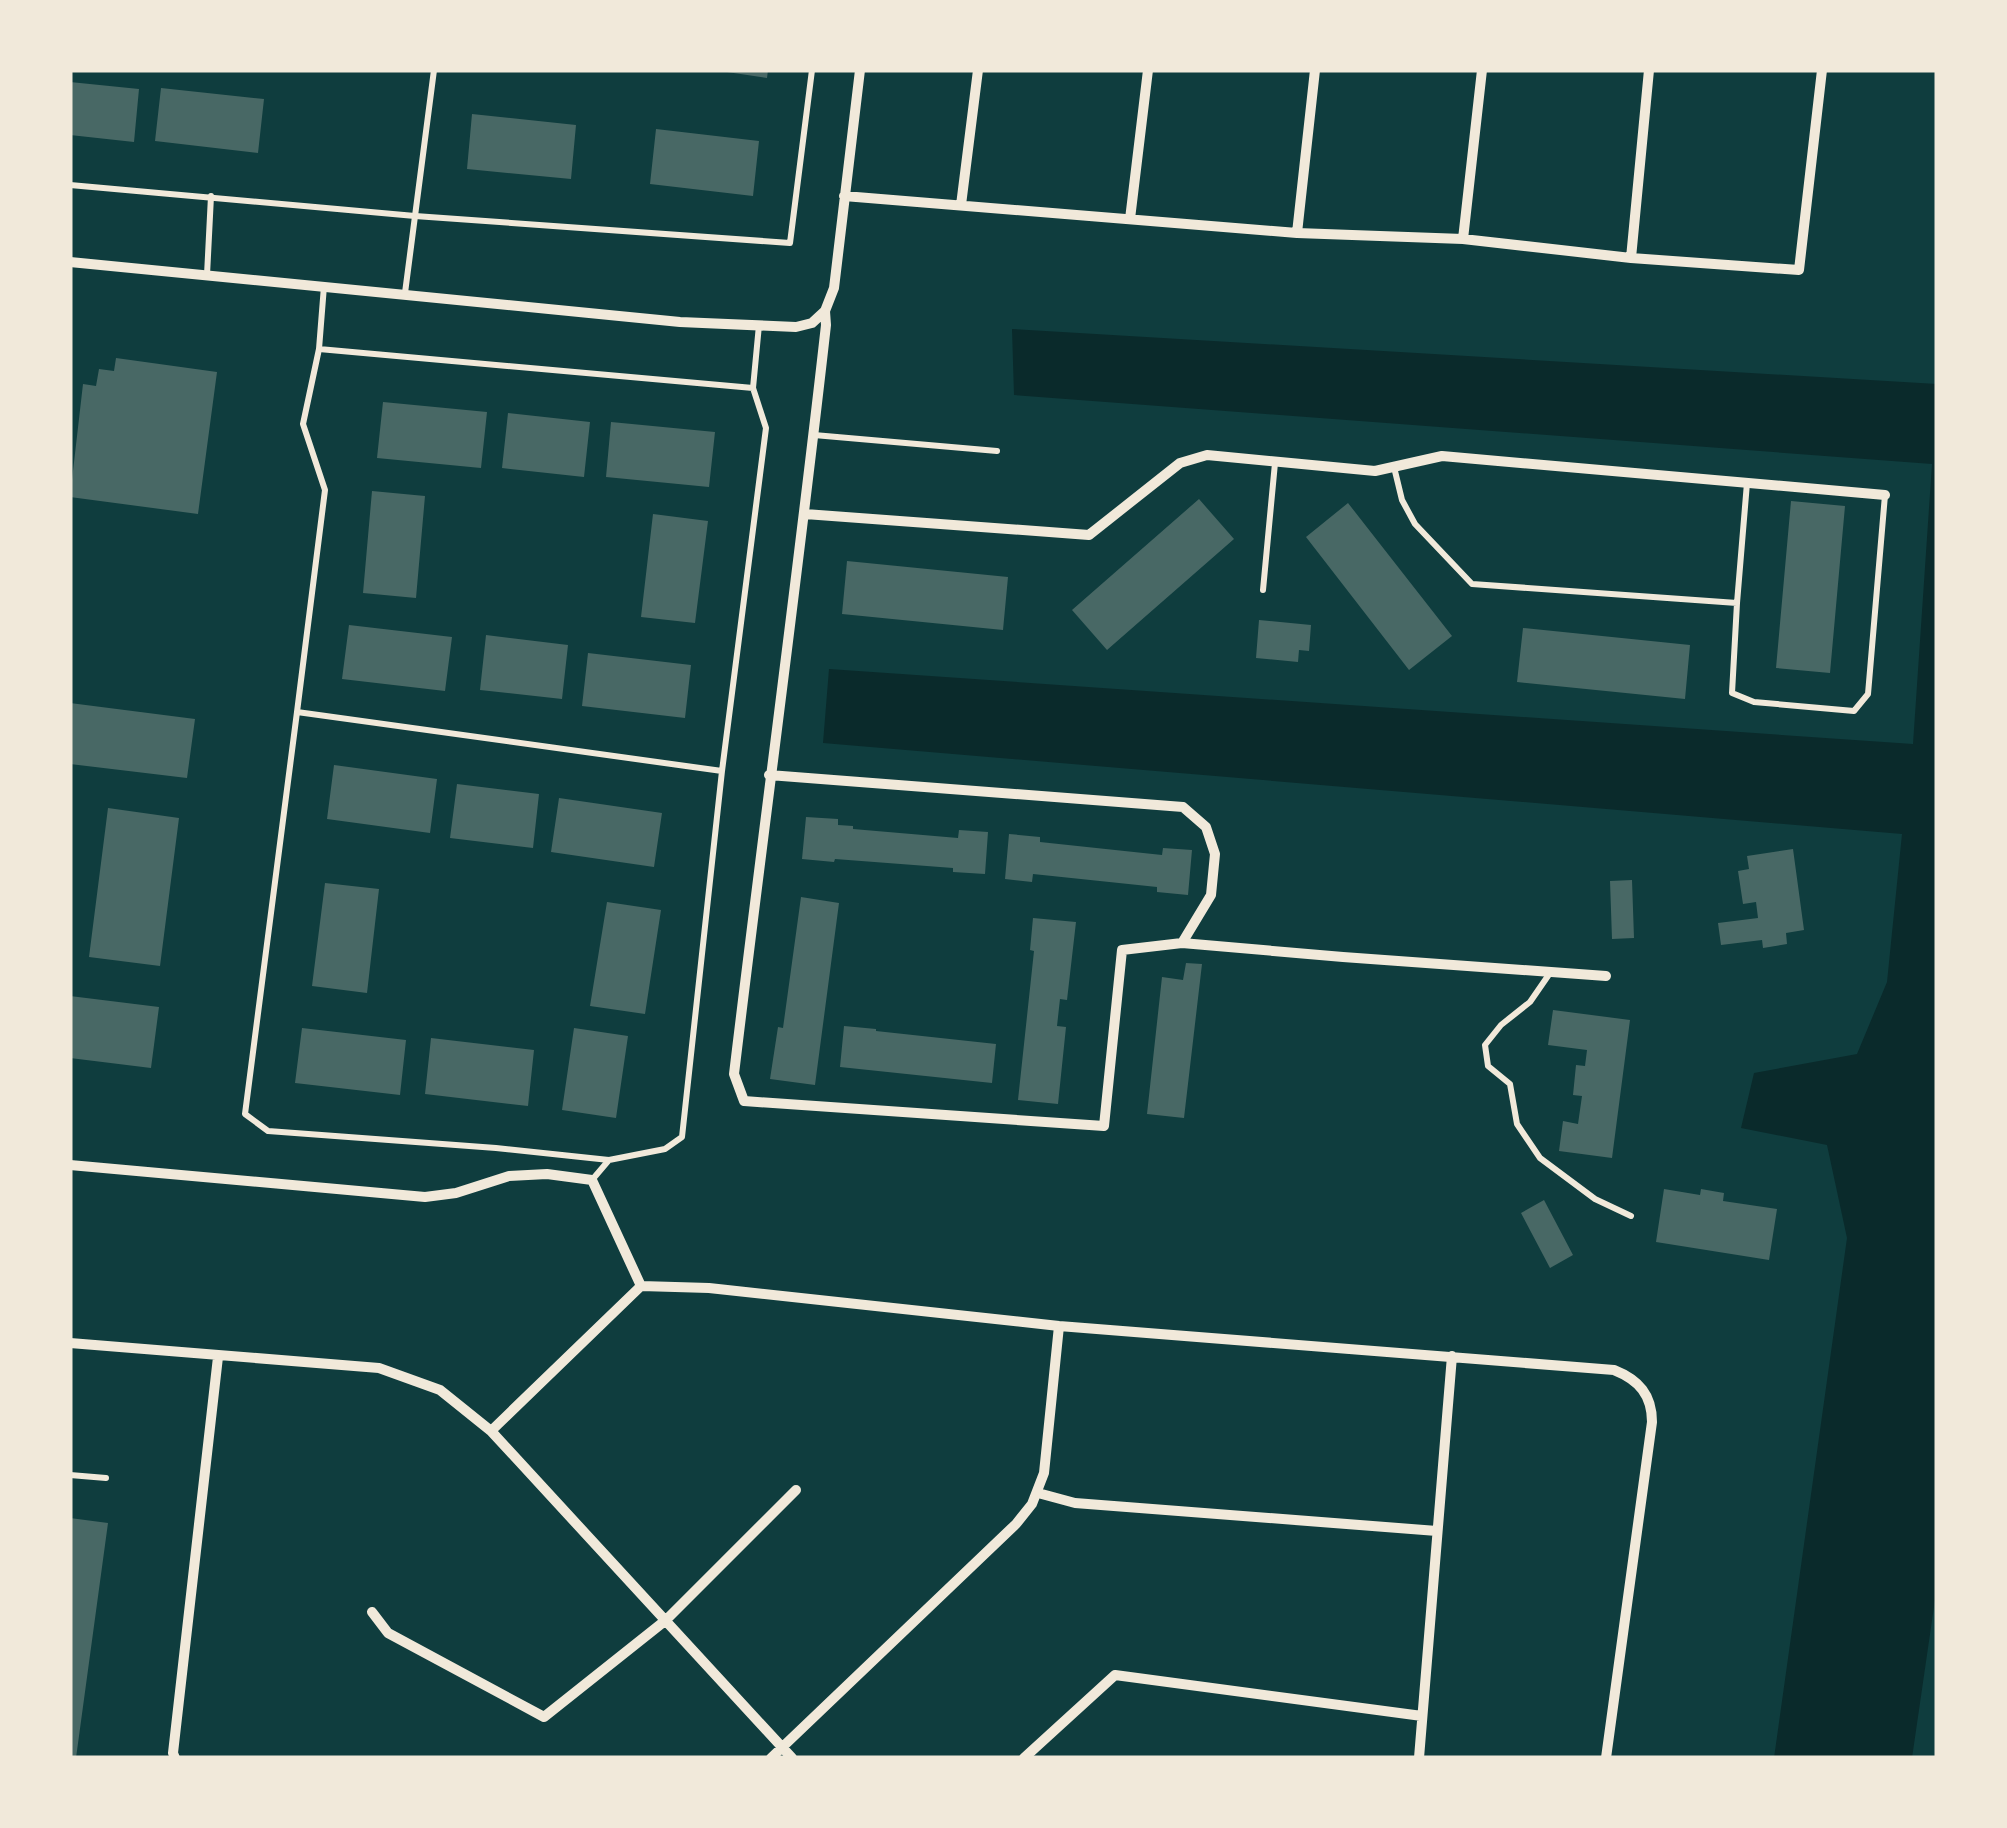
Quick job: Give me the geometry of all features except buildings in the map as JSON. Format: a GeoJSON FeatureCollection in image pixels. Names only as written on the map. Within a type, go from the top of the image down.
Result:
{"type":"FeatureCollection","features":[{"type":"Feature","properties":{"kind":"street"},"geometry":{"type":"LineString","coordinates":[[860,70],[834,288],[826,311],[805,514],[734,1074],[744,1101],[1104,1126],[1122,950],[1182,943],[1606,976]]}},
{"type":"Feature","properties":{"kind":"street"},"geometry":{"type":"LineString","coordinates":[[961,206],[978,70]]}},
{"type":"Feature","properties":{"kind":"street"},"geometry":{"type":"LineString","coordinates":[[1130,219],[1148,70]]}},
{"type":"Feature","properties":{"kind":"street"},"geometry":{"type":"LineString","coordinates":[[1297,233],[1315,70]]}},
{"type":"Feature","properties":{"kind":"street"},"geometry":{"type":"LineString","coordinates":[[1463,239],[1482,70]]}},
{"type":"Feature","properties":{"kind":"street"},"geometry":{"type":"LineString","coordinates":[[1631,258],[1649,70]]}},
{"type":"Feature","properties":{"kind":"street"},"geometry":{"type":"LineString","coordinates":[[844,196],[1297,233],[1463,239],[1631,258],[1799,270],[1822,70]]}},
{"type":"Feature","properties":{"kind":"street"},"geometry":{"type":"LineString","coordinates":[[70,262],[680,322],[805,325],[826,311]]}},
{"type":"Feature","properties":{"kind":"street"},"geometry":{"type":"LineString","coordinates":[[805,514],[1089,535],[1180,463],[1207,455],[1376,471],[1442,456],[1885,495]]}},
{"type":"Feature","properties":{"kind":"street"},"geometry":{"type":"LineString","coordinates":[[770,776],[1182,808],[1206,827],[1215,854],[1211,895],[1182,943]]}},
{"type":"Feature","properties":{"kind":"street"},"geometry":{"type":"LineString","coordinates":[[70,1165],[425,1197],[509,1176],[547,1174],[592,1180],[641,1286]]}},
{"type":"Feature","properties":{"kind":"street"},"geometry":{"type":"LineString","coordinates":[[491,1431],[641,1286],[709,1288],[1059,1326],[1614,1370],[1640,1384],[1652,1410],[1652,1422],[1606,1758]]}},
{"type":"Feature","properties":{"kind":"street"},"geometry":{"type":"LineString","coordinates":[[771,1758],[1016,1524],[1038,1493],[1044,1473],[1059,1326]]}},
{"type":"Feature","properties":{"kind":"street"},"geometry":{"type":"LineString","coordinates":[[70,1344],[379,1368],[440,1390],[491,1431],[792,1758]]}},
{"type":"Feature","properties":{"kind":"street"},"geometry":{"type":"LineString","coordinates":[[1419,1758],[1452,1356]]}},
{"type":"Feature","properties":{"kind":"street"},"geometry":{"type":"LineString","coordinates":[[176,1758],[173,1753],[218,1357]]}},
{"type":"Feature","properties":{"kind":"street"},"geometry":{"type":"LineString","coordinates":[[372,1612],[388,1633],[544,1717],[666,1620],[796,1490]]}},
{"type":"Feature","properties":{"kind":"street"},"geometry":{"type":"LineString","coordinates":[[1038,1493],[1074,1502],[1438,1531]]}},
{"type":"Feature","properties":{"kind":"street"},"geometry":{"type":"LineString","coordinates":[[1024,1758],[1115,1675],[1422,1716]]}},
{"type":"Feature","properties":{"kind":"lane"},"geometry":{"type":"LineString","coordinates":[[405,294],[434,70]]}},
{"type":"Feature","properties":{"kind":"lane"},"geometry":{"type":"LineString","coordinates":[[70,185],[415,216],[790,243],[812,70]]}},
{"type":"Feature","properties":{"kind":"lane"},"geometry":{"type":"LineString","coordinates":[[207,274],[211,196]]}},
{"type":"Feature","properties":{"kind":"lane"},"geometry":{"type":"LineString","coordinates":[[324,286],[319,350],[303,424],[325,490],[245,1114],[268,1130],[609,1160],[665,1149],[682,1137],[722,771],[766,428],[753,388],[760,326]]}},
{"type":"Feature","properties":{"kind":"lane"},"geometry":{"type":"LineString","coordinates":[[319,350],[753,388]]}},
{"type":"Feature","properties":{"kind":"lane"},"geometry":{"type":"LineString","coordinates":[[814,435],[996,451]]}},
{"type":"Feature","properties":{"kind":"lane"},"geometry":{"type":"LineString","coordinates":[[1264,590],[1275,461]]}},
{"type":"Feature","properties":{"kind":"lane"},"geometry":{"type":"LineString","coordinates":[[1394,466],[1402,500],[1415,524],[1472,584],[1737,604]]}},
{"type":"Feature","properties":{"kind":"lane"},"geometry":{"type":"LineString","coordinates":[[1746,483],[1732,693],[1754,702],[1854,710],[1868,694],[1885,495]]}},
{"type":"Feature","properties":{"kind":"lane"},"geometry":{"type":"LineString","coordinates":[[297,712],[722,771]]}},
{"type":"Feature","properties":{"kind":"lane"},"geometry":{"type":"LineString","coordinates":[[1551,972],[1530,1002],[1485,1044],[1488,1066],[1510,1084],[1517,1124],[1540,1158],[1596,1198],[1631,1216]]}},
{"type":"Feature","properties":{"kind":"lane"},"geometry":{"type":"LineString","coordinates":[[592,1180],[609,1160]]}},
{"type":"Feature","properties":{"kind":"lane"},"geometry":{"type":"LineString","coordinates":[[70,1475],[106,1478]]}},
{"type":"Feature","properties":{"kind":"water"},"geometry":{"type":"Polygon","coordinates":[[[1012,329],[1937,384],[1937,1586],[1912,1758],[1774,1758],[1847,1238],[1827,1145],[1741,1128],[1754,1073],[1857,1054],[1887,982],[1902,834],[823,743],[829,669],[1913,744],[1932,464],[1014,395],[1012,329]]]}}]}
